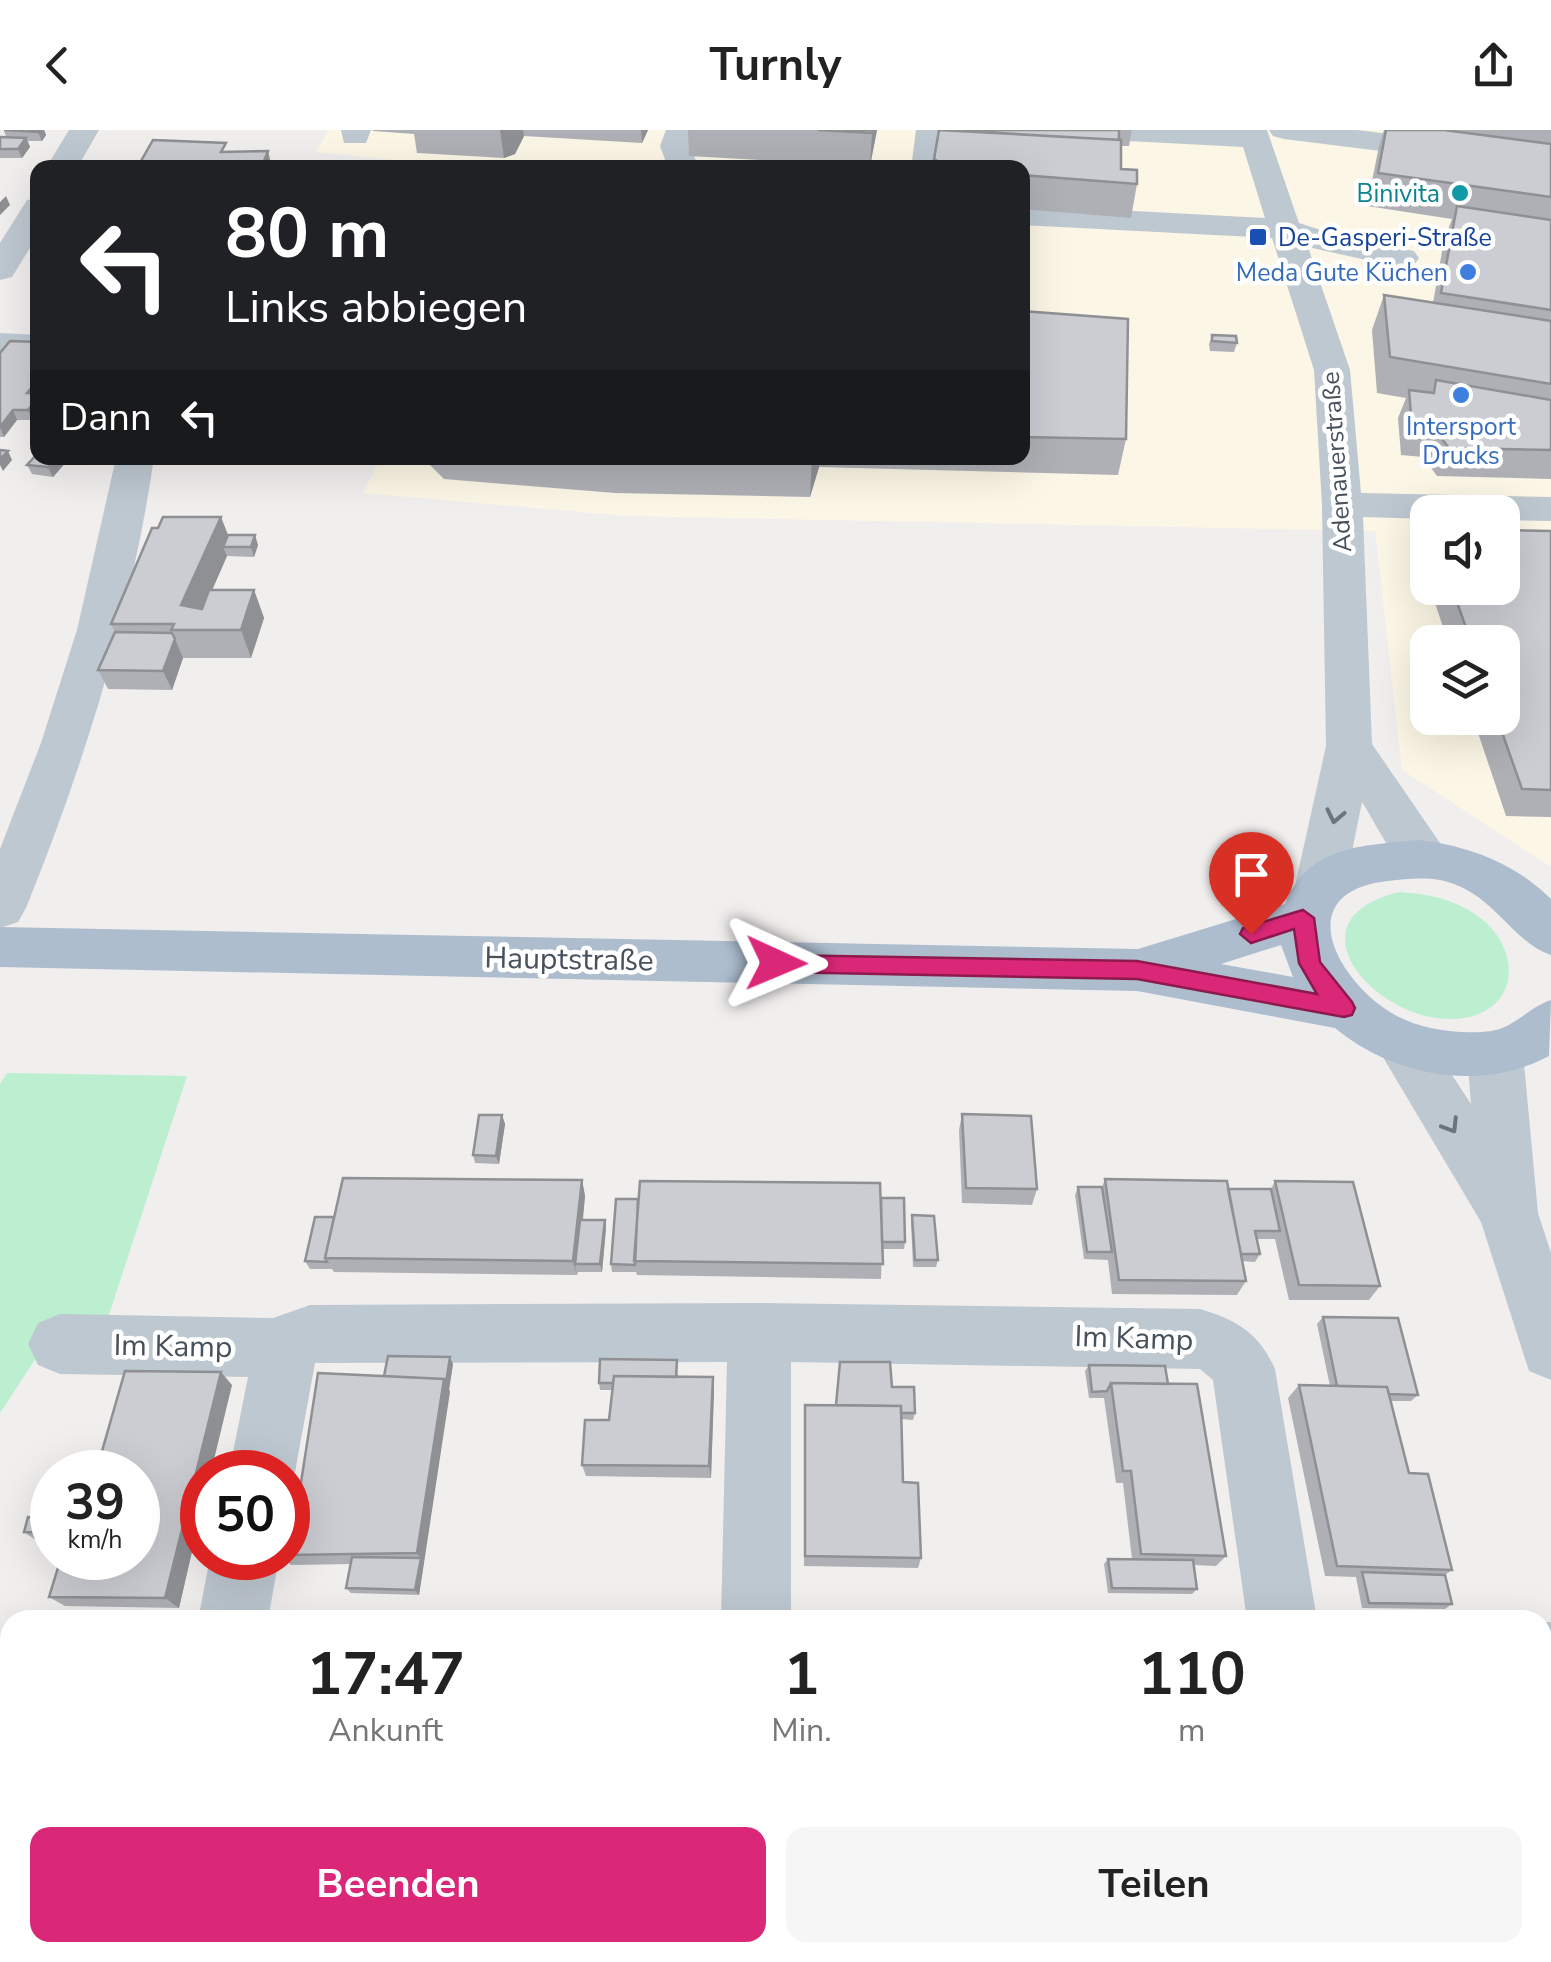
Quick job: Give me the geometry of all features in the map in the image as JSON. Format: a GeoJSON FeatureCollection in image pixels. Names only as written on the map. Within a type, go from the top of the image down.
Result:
{"type":"FeatureCollection","features":[{"type":"Feature","properties":{"kind":"main road","name":"Hauptstraße"},"geometry":{"type":"LineString","coordinates":[[1137,970],[1311,902],[1347,866],[1384,858],[1426,859],[1470,870],[1543,919]]}},
{"type":"Feature","properties":{"kind":"main road"},"geometry":{"type":"LineString","coordinates":[[1311,902],[1310,963],[1323,987],[1370,1028],[1401,1042],[1449,1055],[1495,1053],[1524,1044],[1551,1022]]}},
{"type":"Feature","properties":{"kind":"main road","name":"Hauptstraße"},"geometry":{"type":"LineString","coordinates":[[0,946],[1137,970],[1344,1008]]}},
{"type":"Feature","properties":{"kind":"street"},"geometry":{"type":"LineString","coordinates":[[66,160],[84,130]]}},
{"type":"Feature","properties":{"kind":"street"},"geometry":{"type":"LineString","coordinates":[[681,160],[675,146],[682,130]]}},
{"type":"Feature","properties":{"kind":"street"},"geometry":{"type":"LineString","coordinates":[[927,160],[931,130]]}},
{"type":"Feature","properties":{"kind":"street"},"geometry":{"type":"LineString","coordinates":[[1090,130],[1264,133],[1551,163]]}},
{"type":"Feature","properties":{"kind":"street","name":"Adenauerstraße"},"geometry":{"type":"LineString","coordinates":[[1264,133],[1286,229],[1332,370],[1342,506],[1349,746],[1311,902]]}},
{"type":"Feature","properties":{"kind":"street"},"geometry":{"type":"LineString","coordinates":[[1030,215],[1286,229],[1337,246],[1402,258]]}},
{"type":"Feature","properties":{"kind":"street"},"geometry":{"type":"LineString","coordinates":[[0,270],[30,220]]}},
{"type":"Feature","properties":{"kind":"street"},"geometry":{"type":"LineString","coordinates":[[0,344],[30,346]]}},
{"type":"Feature","properties":{"kind":"street"},"geometry":{"type":"LineString","coordinates":[[0,908],[88,671],[126,524],[134,465]]}},
{"type":"Feature","properties":{"kind":"street"},"geometry":{"type":"LineString","coordinates":[[1342,506],[1551,509]]}},
{"type":"Feature","properties":{"kind":"street"},"geometry":{"type":"LineString","coordinates":[[1349,746],[1426,859]]}},
{"type":"Feature","properties":{"kind":"street"},"geometry":{"type":"LineString","coordinates":[[1401,1042],[1508,1213]]}},
{"type":"Feature","properties":{"kind":"street"},"geometry":{"type":"LineString","coordinates":[[1495,1053],[1508,1213],[1551,1350]]}},
{"type":"Feature","properties":{"kind":"street"},"geometry":{"type":"LineString","coordinates":[[756,1610],[759,1332]]}},
{"type":"Feature","properties":{"kind":"street","name":"Im Kamp"},"geometry":{"type":"LineString","coordinates":[[60,1344],[286,1348],[292,1340],[310,1334],[759,1332],[1200,1338],[1218,1343],[1233,1354],[1243,1370],[1280,1610]]}},
{"type":"Feature","properties":{"kind":"street"},"geometry":{"type":"LineString","coordinates":[[266,1450],[286,1348]]}},
{"type":"Feature","properties":{"kind":"street"},"geometry":{"type":"LineString","coordinates":[[235,1610],[241,1580]]}},
{"type":"Feature","properties":{"kind":"shaded area"},"geometry":{"type":"Polygon","coordinates":[[[329,130],[1551,130],[1551,867],[1402,770],[1375,531],[626,516],[363,493],[377,465],[1030,465],[1030,160],[397,160],[316,152],[329,130]]]}},
{"type":"Feature","properties":{"kind":"green space"},"geometry":{"type":"Polygon","coordinates":[[[1400,892],[1451,902],[1479,917],[1493,930],[1508,960],[1509,975],[1497,1002],[1464,1018],[1433,1017],[1403,1008],[1377,991],[1357,970],[1346,948],[1348,925],[1365,906],[1400,892]]]}},
{"type":"Feature","properties":{"kind":"green space"},"geometry":{"type":"Polygon","coordinates":[[[7,1073],[187,1076],[105,1327],[55,1329],[0,1413],[0,1084],[7,1073]]]}},
{"type":"Feature","properties":{"kind":"building"},"geometry":{"type":"Polygon","coordinates":[[[818,130],[872,130],[872,133],[818,130]]]}},
{"type":"Feature","properties":{"kind":"building"},"geometry":{"type":"Polygon","coordinates":[[[939,130],[1121,140],[1121,169],[1137,170],[1137,184],[1030,176],[1030,160],[934,159],[939,130]]]}},
{"type":"Feature","properties":{"kind":"building"},"geometry":{"type":"Polygon","coordinates":[[[950,130],[1119,130],[1119,140],[950,130]]]}},
{"type":"Feature","properties":{"kind":"building"},"geometry":{"type":"Polygon","coordinates":[[[1386,130],[1444,130],[1551,144],[1551,197],[1378,173],[1386,130]]]}},
{"type":"Feature","properties":{"kind":"building"},"geometry":{"type":"Polygon","coordinates":[[[0,137],[26,138],[18,149],[0,149],[0,137]]]}},
{"type":"Feature","properties":{"kind":"building"},"geometry":{"type":"Polygon","coordinates":[[[153,140],[226,143],[221,152],[268,151],[264,160],[142,160],[153,140]]]}},
{"type":"Feature","properties":{"kind":"building"},"geometry":{"type":"Polygon","coordinates":[[[1457,206],[1551,220],[1551,310],[1441,293],[1457,206]]]}},
{"type":"Feature","properties":{"kind":"building"},"geometry":{"type":"Polygon","coordinates":[[[1384,295],[1551,321],[1551,384],[1390,357],[1384,295]]]}},
{"type":"Feature","properties":{"kind":"building"},"geometry":{"type":"Polygon","coordinates":[[[1030,312],[1128,319],[1126,439],[1030,437],[1030,312]]]}},
{"type":"Feature","properties":{"kind":"building"},"geometry":{"type":"Polygon","coordinates":[[[1212,335],[1236,336],[1237,343],[1212,341],[1212,335]]]}},
{"type":"Feature","properties":{"kind":"building"},"geometry":{"type":"Polygon","coordinates":[[[10,341],[30,342],[30,407],[13,410],[0,427],[0,353],[10,341]]]}},
{"type":"Feature","properties":{"kind":"building"},"geometry":{"type":"Polygon","coordinates":[[[1436,380],[1551,400],[1551,450],[1449,448],[1435,430],[1412,427],[1409,390],[1434,393],[1436,380]]]}},
{"type":"Feature","properties":{"kind":"building"},"geometry":{"type":"Polygon","coordinates":[[[163,517],[221,517],[181,605],[202,609],[209,590],[254,590],[241,630],[171,630],[174,624],[111,624],[152,528],[158,528],[163,517]]]}},
{"type":"Feature","properties":{"kind":"building"},"geometry":{"type":"Polygon","coordinates":[[[1520,530],[1551,531],[1551,790],[1522,789],[1503,735],[1520,735],[1520,625],[1465,625],[1458,605],[1520,605],[1520,530]]]}},
{"type":"Feature","properties":{"kind":"building"},"geometry":{"type":"Polygon","coordinates":[[[228,535],[255,535],[251,547],[223,547],[228,535]]]}},
{"type":"Feature","properties":{"kind":"building"},"geometry":{"type":"Polygon","coordinates":[[[115,632],[172,633],[175,639],[163,671],[98,670],[115,632]]]}},
{"type":"Feature","properties":{"kind":"building"},"geometry":{"type":"Polygon","coordinates":[[[962,1114],[1031,1116],[1037,1189],[966,1188],[962,1114]]]}},
{"type":"Feature","properties":{"kind":"building"},"geometry":{"type":"Polygon","coordinates":[[[479,1115],[502,1115],[496,1156],[473,1155],[479,1115]]]}},
{"type":"Feature","properties":{"kind":"building"},"geometry":{"type":"Polygon","coordinates":[[[343,1178],[582,1180],[573,1261],[325,1258],[343,1178]]]}},
{"type":"Feature","properties":{"kind":"building"},"geometry":{"type":"Polygon","coordinates":[[[1105,1179],[1227,1181],[1246,1281],[1119,1280],[1105,1179]]]}},
{"type":"Feature","properties":{"kind":"building"},"geometry":{"type":"Polygon","coordinates":[[[640,1181],[880,1183],[883,1264],[634,1261],[640,1181]]]}},
{"type":"Feature","properties":{"kind":"building"},"geometry":{"type":"Polygon","coordinates":[[[1275,1181],[1353,1182],[1380,1286],[1299,1285],[1275,1181]]]}},
{"type":"Feature","properties":{"kind":"building"},"geometry":{"type":"Polygon","coordinates":[[[1078,1187],[1102,1187],[1112,1252],[1087,1252],[1078,1187]]]}},
{"type":"Feature","properties":{"kind":"building"},"geometry":{"type":"Polygon","coordinates":[[[1228,1189],[1271,1189],[1280,1231],[1255,1231],[1260,1254],[1241,1254],[1228,1189]]]}},
{"type":"Feature","properties":{"kind":"building"},"geometry":{"type":"Polygon","coordinates":[[[881,1198],[904,1198],[905,1242],[882,1242],[881,1198]]]}},
{"type":"Feature","properties":{"kind":"building"},"geometry":{"type":"Polygon","coordinates":[[[616,1199],[638,1199],[635,1265],[611,1264],[616,1199]]]}},
{"type":"Feature","properties":{"kind":"building"},"geometry":{"type":"Polygon","coordinates":[[[912,1215],[934,1216],[938,1260],[915,1260],[912,1215]]]}},
{"type":"Feature","properties":{"kind":"building"},"geometry":{"type":"Polygon","coordinates":[[[315,1217],[334,1217],[327,1262],[305,1261],[315,1217]]]}},
{"type":"Feature","properties":{"kind":"building"},"geometry":{"type":"Polygon","coordinates":[[[580,1220],[605,1220],[600,1264],[575,1264],[580,1220]]]}},
{"type":"Feature","properties":{"kind":"building"},"geometry":{"type":"Polygon","coordinates":[[[1323,1317],[1398,1318],[1418,1395],[1389,1394],[1387,1387],[1337,1386],[1323,1317]]]}},
{"type":"Feature","properties":{"kind":"building"},"geometry":{"type":"Polygon","coordinates":[[[388,1356],[450,1357],[446,1383],[444,1379],[384,1376],[388,1356]]]}},
{"type":"Feature","properties":{"kind":"building"},"geometry":{"type":"Polygon","coordinates":[[[600,1359],[677,1360],[676,1377],[614,1376],[613,1383],[599,1383],[600,1359]]]}},
{"type":"Feature","properties":{"kind":"building"},"geometry":{"type":"Polygon","coordinates":[[[840,1362],[890,1362],[892,1387],[914,1387],[915,1413],[901,1413],[901,1406],[836,1405],[840,1362]]]}},
{"type":"Feature","properties":{"kind":"building"},"geometry":{"type":"Polygon","coordinates":[[[1089,1365],[1165,1366],[1168,1384],[1111,1383],[1107,1391],[1092,1392],[1089,1365]]]}},
{"type":"Feature","properties":{"kind":"building"},"geometry":{"type":"Polygon","coordinates":[[[125,1371],[221,1372],[202,1450],[180,1450],[180,1537],[165,1598],[49,1597],[54,1580],[160,1580],[160,1450],[102,1450],[125,1371]]]}},
{"type":"Feature","properties":{"kind":"building"},"geometry":{"type":"Polygon","coordinates":[[[318,1373],[444,1379],[417,1553],[310,1555],[310,1450],[306,1450],[318,1373]]]}},
{"type":"Feature","properties":{"kind":"building"},"geometry":{"type":"Polygon","coordinates":[[[614,1376],[713,1377],[709,1466],[582,1465],[585,1420],[609,1420],[614,1376]]]}},
{"type":"Feature","properties":{"kind":"building"},"geometry":{"type":"Polygon","coordinates":[[[1111,1383],[1197,1384],[1226,1556],[1141,1554],[1131,1471],[1123,1471],[1111,1383]]]}},
{"type":"Feature","properties":{"kind":"building"},"geometry":{"type":"Polygon","coordinates":[[[1299,1385],[1387,1387],[1409,1473],[1428,1474],[1452,1570],[1337,1566],[1299,1385]]]}},
{"type":"Feature","properties":{"kind":"building"},"geometry":{"type":"Polygon","coordinates":[[[805,1405],[901,1406],[903,1482],[918,1483],[921,1558],[805,1556],[805,1405]]]}},
{"type":"Feature","properties":{"kind":"building"},"geometry":{"type":"Polygon","coordinates":[[[352,1557],[421,1558],[415,1590],[346,1588],[352,1557]]]}},
{"type":"Feature","properties":{"kind":"building"},"geometry":{"type":"Polygon","coordinates":[[[1108,1559],[1193,1560],[1197,1589],[1112,1588],[1108,1559]]]}},
{"type":"Feature","properties":{"kind":"building"},"geometry":{"type":"Polygon","coordinates":[[[1362,1572],[1445,1575],[1452,1604],[1369,1603],[1362,1572]]]}},
{"type":"Feature","properties":{"kind":"place","name":"Binivita"},"geometry":{"type":"Point","coordinates":[1460,193]}},
{"type":"Feature","properties":{"kind":"place","name":"De-Gasperi-Straße"},"geometry":{"type":"Point","coordinates":[1258,237]}},
{"type":"Feature","properties":{"kind":"place","name":"Meda Gute Küchen"},"geometry":{"type":"Point","coordinates":[1468,272]}},
{"type":"Feature","properties":{"kind":"place","name":"Intersport Drucks"},"geometry":{"type":"Point","coordinates":[1461,395]}},
{"type":"Feature","properties":{"kind":"route"},"geometry":{"type":"LineString","coordinates":[[776,963],[1137,970],[1344,1008],[1323,987],[1310,963],[1303,918],[1251,934]]}}]}
